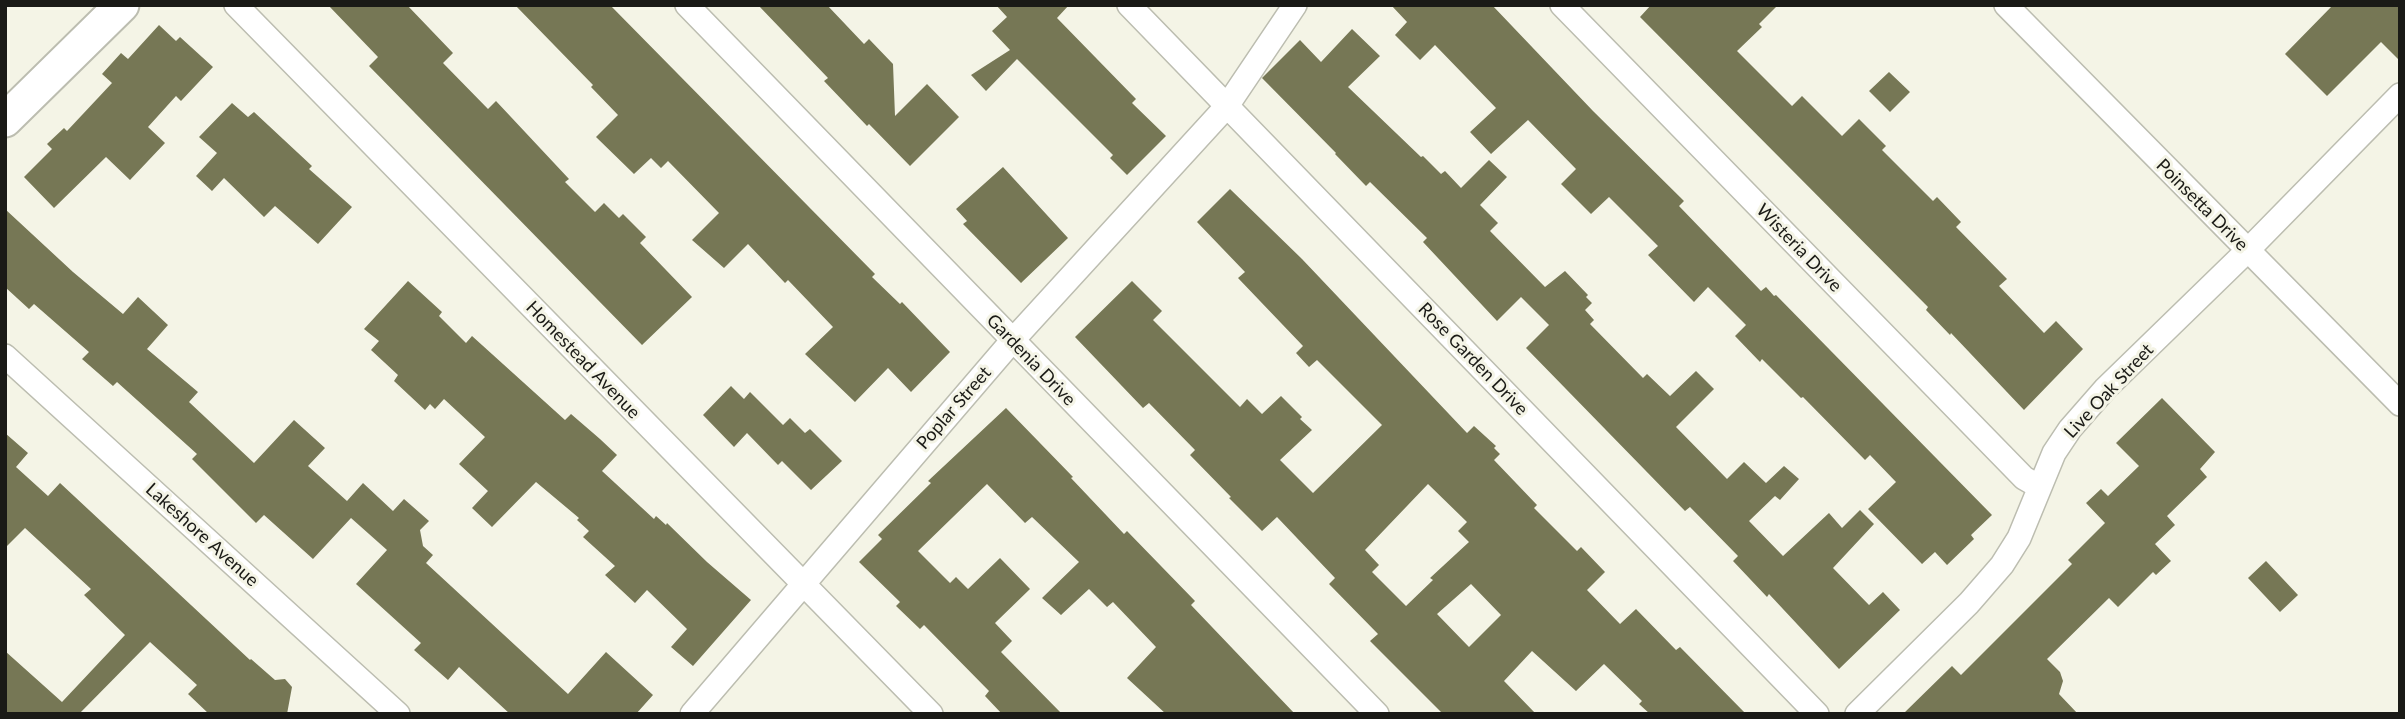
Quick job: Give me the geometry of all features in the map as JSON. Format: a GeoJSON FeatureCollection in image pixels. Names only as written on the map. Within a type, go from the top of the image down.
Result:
{"type":"FeatureCollection","features":[{"type":"Feature","properties":{"kind":"main road"},"geometry":{"type":"LineString","coordinates":[[5,120],[122,5]]}},
{"type":"Feature","properties":{"kind":"street","name":"Homestead Avenue"},"geometry":{"type":"LineString","coordinates":[[236,5],[931,714]]}},
{"type":"Feature","properties":{"kind":"street","name":"Gardenia Drive"},"geometry":{"type":"LineString","coordinates":[[687,5],[1377,714]]}},
{"type":"Feature","properties":{"kind":"street","name":"Rose Garden Drive"},"geometry":{"type":"LineString","coordinates":[[1129,5],[1817,714]]}},
{"type":"Feature","properties":{"kind":"street","name":"Poplar Street"},"geometry":{"type":"LineString","coordinates":[[692,714],[1012,341],[1227,106],[1295,5]]}},
{"type":"Feature","properties":{"kind":"street","name":"Wisteria Drive"},"geometry":{"type":"LineString","coordinates":[[1562,5],[2024,478],[2038,486]]}},
{"type":"Feature","properties":{"kind":"street","name":"Poinsetta Drive"},"geometry":{"type":"LineString","coordinates":[[2006,5],[2400,404]]}},
{"type":"Feature","properties":{"kind":"street","name":"Live Oak Street"},"geometry":{"type":"LineString","coordinates":[[1857,714],[1969,603],[2002,565],[2018,538],[2054,453],[2070,429],[2096,399],[2247,251],[2400,95]]}},
{"type":"Feature","properties":{"kind":"street","name":"Lakeshore Avenue"},"geometry":{"type":"LineString","coordinates":[[5,356],[398,714]]}},
{"type":"Feature","properties":{"kind":"building"},"geometry":{"type":"Polygon","coordinates":[[[328,5],[407,5],[453,53],[443,63],[488,109],[496,101],[569,179],[565,182],[595,212],[604,203],[619,218],[623,214],[646,237],[640,243],[692,297],[642,345],[369,66],[378,57],[328,5]]]}},
{"type":"Feature","properties":{"kind":"building"},"geometry":{"type":"Polygon","coordinates":[[[515,5],[610,5],[875,274],[872,277],[900,304],[902,302],[950,352],[911,392],[888,368],[855,402],[805,354],[833,327],[788,280],[785,283],[748,244],[724,268],[692,240],[719,213],[668,161],[661,168],[651,158],[634,174],[596,137],[618,115],[591,87],[593,85],[515,5]]]}},
{"type":"Feature","properties":{"kind":"building"},"geometry":{"type":"Polygon","coordinates":[[[758,5],[827,5],[864,44],[869,39],[893,64],[895,116],[927,84],[959,117],[910,166],[824,81],[828,78],[758,5]]]}},
{"type":"Feature","properties":{"kind":"building"},"geometry":{"type":"Polygon","coordinates":[[[996,5],[1069,5],[1057,18],[1136,99],[1132,103],[1166,136],[1127,175],[1110,158],[1113,155],[1017,59],[986,91],[971,75],[1010,50],[992,31],[1007,17],[996,5]]]}},
{"type":"Feature","properties":{"kind":"building"},"geometry":{"type":"Polygon","coordinates":[[[1391,5],[1492,5],[1684,201],[1679,206],[1761,291],[1766,287],[1776,295],[1992,515],[1971,535],[1974,539],[1947,565],[1935,552],[1922,564],[1868,509],[1896,482],[1870,455],[1865,460],[1803,397],[1762,359],[1760,362],[1735,336],[1746,325],[1708,287],[1694,302],[1648,255],[1658,246],[1609,197],[1591,214],[1561,184],[1576,169],[1528,120],[1491,154],[1470,132],[1496,108],[1435,45],[1420,60],[1395,35],[1407,22],[1391,5]]]}},
{"type":"Feature","properties":{"kind":"building"},"geometry":{"type":"Polygon","coordinates":[[[1651,5],[1778,5],[1759,24],[1762,27],[1737,51],[1792,106],[1802,96],[1842,136],[1859,119],[1886,146],[1882,150],[1933,201],[1937,197],[1961,222],[1956,227],[2007,279],[1999,286],[2044,333],[2056,321],[2083,349],[2024,410],[1926,310],[1928,307],[1640,17],[1651,5]]]}},
{"type":"Feature","properties":{"kind":"building"},"geometry":{"type":"Polygon","coordinates":[[[2333,5],[2400,5],[2400,61],[2381,42],[2327,96],[2285,54],[2333,5]]]}},
{"type":"Feature","properties":{"kind":"building"},"geometry":{"type":"Polygon","coordinates":[[[159,25],[176,41],[180,37],[213,67],[181,101],[176,96],[148,127],[165,143],[130,180],[106,157],[54,208],[24,177],[52,149],[47,144],[64,128],[67,131],[112,83],[102,74],[121,53],[128,59],[159,25]]]}},
{"type":"Feature","properties":{"kind":"building"},"geometry":{"type":"Polygon","coordinates":[[[1352,29],[1380,56],[1348,87],[1421,157],[1441,174],[1445,171],[1461,188],[1489,160],[1507,177],[1480,205],[1498,223],[1490,231],[1545,287],[1565,271],[1588,295],[1586,297],[1592,303],[1585,310],[1594,320],[1590,324],[1643,378],[1647,374],[1670,396],[1696,371],[1714,389],[1676,427],[1727,479],[1744,462],[1766,483],[1784,466],[1799,479],[1780,500],[1775,496],[1749,521],[1783,556],[1829,513],[1842,528],[1860,510],[1874,524],[1833,568],[1869,605],[1883,592],[1900,610],[1839,669],[1769,594],[1767,597],[1733,561],[1738,556],[1690,507],[1685,511],[1526,348],[1549,325],[1521,297],[1497,321],[1423,242],[1427,238],[1370,182],[1366,186],[1262,78],[1300,40],[1321,62],[1352,29]]]}},
{"type":"Feature","properties":{"kind":"building"},"geometry":{"type":"Polygon","coordinates":[[[1889,72],[1910,92],[1890,112],[1869,91],[1889,72]]]}},
{"type":"Feature","properties":{"kind":"building"},"geometry":{"type":"Polygon","coordinates":[[[232,103],[248,117],[254,112],[312,166],[309,169],[352,207],[318,244],[275,206],[264,217],[224,178],[212,191],[196,176],[217,153],[199,137],[232,103]]]}},
{"type":"Feature","properties":{"kind":"building"},"geometry":{"type":"Polygon","coordinates":[[[1003,167],[1068,238],[1021,283],[963,224],[967,221],[956,209],[1003,167]]]}},
{"type":"Feature","properties":{"kind":"building"},"geometry":{"type":"Polygon","coordinates":[[[1230,189],[1302,259],[1467,433],[1474,426],[1496,446],[1494,448],[1500,454],[1494,460],[1537,505],[1534,508],[1577,551],[1581,547],[1605,572],[1587,590],[1620,624],[1636,609],[1676,650],[1680,647],[1746,714],[1650,714],[1639,704],[1642,701],[1604,664],[1576,691],[1532,651],[1504,681],[1536,714],[1443,714],[1370,641],[1378,634],[1329,584],[1335,578],[1277,517],[1262,531],[1190,455],[1195,450],[1149,403],[1143,408],[1075,337],[1132,281],[1162,311],[1153,320],[1240,407],[1247,399],[1262,414],[1281,396],[1302,417],[1300,419],[1312,430],[1280,460],[1313,493],[1382,425],[1317,360],[1309,367],[1296,353],[1303,346],[1238,278],[1245,272],[1197,222],[1230,189]],[[1428,484],[1365,550],[1379,565],[1372,572],[1406,606],[1433,580],[1430,578],[1469,542],[1458,531],[1467,522],[1428,484]],[[1471,584],[1437,614],[1469,647],[1501,615],[1471,584]]]}},
{"type":"Feature","properties":{"kind":"building"},"geometry":{"type":"Polygon","coordinates":[[[5,209],[123,314],[138,297],[168,325],[147,349],[198,392],[189,402],[254,463],[294,420],[325,448],[308,466],[347,501],[363,483],[393,511],[404,499],[429,521],[420,530],[423,546],[433,555],[426,563],[568,694],[606,652],[653,695],[636,714],[510,714],[459,667],[448,680],[414,650],[421,643],[356,584],[387,550],[351,518],[313,559],[264,515],[256,523],[192,459],[197,454],[117,382],[113,386],[82,359],[89,352],[34,304],[29,309],[5,287],[5,209]]]}},
{"type":"Feature","properties":{"kind":"building"},"geometry":{"type":"Polygon","coordinates":[[[408,281],[442,312],[439,316],[466,343],[472,336],[565,420],[571,414],[600,439],[617,455],[602,471],[654,519],[656,516],[666,525],[667,523],[751,600],[693,666],[671,647],[687,629],[647,590],[635,603],[605,575],[615,566],[583,537],[589,531],[577,520],[579,518],[536,482],[492,527],[472,508],[488,491],[459,464],[485,437],[444,399],[435,409],[430,404],[425,410],[394,381],[398,375],[371,350],[379,341],[364,329],[408,281]]]}},
{"type":"Feature","properties":{"kind":"building"},"geometry":{"type":"Polygon","coordinates":[[[731,386],[744,399],[750,392],[783,425],[790,418],[805,433],[810,429],[842,461],[811,490],[782,461],[778,465],[747,433],[734,447],[703,415],[731,386]]]}},
{"type":"Feature","properties":{"kind":"building"},"geometry":{"type":"Polygon","coordinates":[[[2162,398],[2215,452],[2200,469],[2207,477],[2167,516],[2175,525],[2155,544],[2171,561],[2156,575],[2153,572],[2118,607],[2109,598],[2047,659],[2060,672],[2063,681],[2059,694],[2078,714],[1903,714],[1952,666],[1961,675],[2072,564],[2068,560],[2105,523],[2086,503],[2101,489],[2108,496],[2139,466],[2116,443],[2162,398]]]}},
{"type":"Feature","properties":{"kind":"building"},"geometry":{"type":"Polygon","coordinates":[[[1006,408],[1124,534],[1127,531],[1195,601],[1191,605],[1295,714],[1166,714],[1127,678],[1156,647],[1113,602],[1107,607],[1089,589],[1061,615],[1042,598],[1079,562],[1032,517],[1025,523],[987,484],[918,551],[950,583],[956,577],[968,589],[1000,558],[1030,589],[995,623],[1012,641],[1001,652],[1062,714],[1002,714],[985,696],[989,691],[924,625],[920,629],[896,606],[900,602],[859,562],[882,539],[878,535],[931,483],[928,481],[1006,408]]]}},
{"type":"Feature","properties":{"kind":"building"},"geometry":{"type":"Polygon","coordinates":[[[5,433],[28,453],[16,467],[48,496],[60,483],[250,660],[275,680],[285,679],[292,687],[287,714],[209,714],[188,694],[197,685],[150,642],[79,714],[5,714],[5,651],[62,702],[125,635],[84,595],[91,589],[25,528],[5,548],[5,433]]]}},
{"type":"Feature","properties":{"kind":"building"},"geometry":{"type":"Polygon","coordinates":[[[2266,561],[2298,595],[2280,612],[2248,578],[2266,561]]]}}]}
